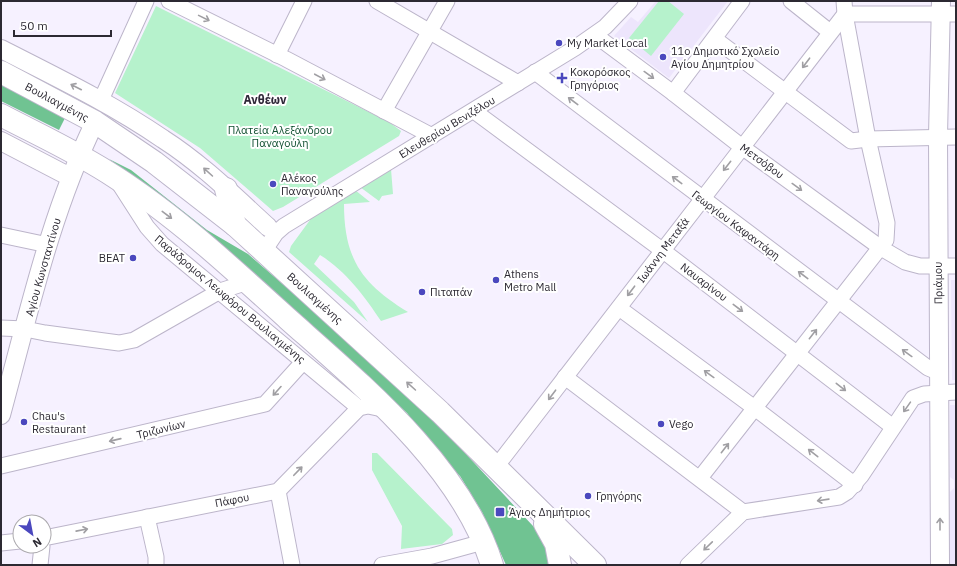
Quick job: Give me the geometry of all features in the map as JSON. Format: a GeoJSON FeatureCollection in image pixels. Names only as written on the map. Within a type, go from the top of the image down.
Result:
{"type":"FeatureCollection","features":[{"type":"Feature","properties":{"kind":"main road","name":"Βουλιαγμένης"},"geometry":{"type":"LineString","coordinates":[[1,72],[95,122],[154,162],[250,238],[440,412],[596,565]]}},
{"type":"Feature","properties":{"kind":"main road"},"geometry":{"type":"LineString","coordinates":[[1,115],[79,155],[116,177],[179,225],[248,282],[387,410],[412,436],[444,476],[471,516],[490,558]]}},
{"type":"Feature","properties":{"kind":"main road"},"geometry":{"type":"LineString","coordinates":[[226,189],[250,238]]}},
{"type":"Feature","properties":{"kind":"main road"},"geometry":{"type":"LineString","coordinates":[[529,500],[552,535],[559,553],[560,565]]}},
{"type":"Feature","properties":{"kind":"street"},"geometry":{"type":"LineString","coordinates":[[100,100],[146,1]]}},
{"type":"Feature","properties":{"kind":"street"},"geometry":{"type":"LineString","coordinates":[[169,1],[427,133]]}},
{"type":"Feature","properties":{"kind":"street"},"geometry":{"type":"LineString","coordinates":[[277,55],[304,1]]}},
{"type":"Feature","properties":{"kind":"street"},"geometry":{"type":"LineString","coordinates":[[377,1],[430,30],[518,83]]}},
{"type":"Feature","properties":{"kind":"street"},"geometry":{"type":"LineString","coordinates":[[384,111],[447,1]]}},
{"type":"Feature","properties":{"kind":"street","name":"Ελευθερίου Βενιζέλου"},"geometry":{"type":"LineString","coordinates":[[250,238],[427,133],[474,111],[595,35],[630,1]]}},
{"type":"Feature","properties":{"kind":"street"},"geometry":{"type":"LineString","coordinates":[[673,93],[715,39],[742,1]]}},
{"type":"Feature","properties":{"kind":"street"},"geometry":{"type":"LineString","coordinates":[[791,1],[830,32]]}},
{"type":"Feature","properties":{"kind":"street"},"geometry":{"type":"LineString","coordinates":[[700,478],[756,409],[886,240],[887,223],[868,139],[844,7],[946,10]]}},
{"type":"Feature","properties":{"kind":"street","name":"Ιωάννη Μεταξά"},"geometry":{"type":"LineString","coordinates":[[496,467],[830,32],[844,7]]}},
{"type":"Feature","properties":{"kind":"street","name":"Πριάμου"},"geometry":{"type":"LineString","coordinates":[[940,565],[948,392],[940,373],[938,136],[946,10]]}},
{"type":"Feature","properties":{"kind":"street","name":"Μετσόβου"},"geometry":{"type":"LineString","coordinates":[[595,35],[742,147],[881,248],[905,262],[920,266],[956,266]]}},
{"type":"Feature","properties":{"kind":"street"},"geometry":{"type":"LineString","coordinates":[[715,39],[851,141],[956,136]]}},
{"type":"Feature","properties":{"kind":"street"},"geometry":{"type":"LineString","coordinates":[[1,49],[100,100],[164,139],[202,167],[268,226]]}},
{"type":"Feature","properties":{"kind":"street","name":"Γεωργίου Καφαντάρη"},"geometry":{"type":"LineString","coordinates":[[535,72],[839,302],[928,368],[940,373]]}},
{"type":"Feature","properties":{"kind":"street","name":"Ναυαρίνου"},"geometry":{"type":"LineString","coordinates":[[474,111],[662,250],[893,427]]}},
{"type":"Feature","properties":{"kind":"street","name":"Αγίου Κωνσταντίνου"},"geometry":{"type":"LineString","coordinates":[[1,415],[48,245],[70,177],[95,122]]}},
{"type":"Feature","properties":{"kind":"street","name":"Ελευθερίου Βενιζέλου"},"geometry":{"type":"LineString","coordinates":[[250,238],[276,233],[284,226],[427,133]]}},
{"type":"Feature","properties":{"kind":"street"},"geometry":{"type":"LineString","coordinates":[[1,141],[70,177]]}},
{"type":"Feature","properties":{"kind":"street","name":"Παράδρομος Λεωφόρου Βουλιαγμένης"},"geometry":{"type":"LineString","coordinates":[[116,177],[154,235],[359,408]]}},
{"type":"Feature","properties":{"kind":"street"},"geometry":{"type":"LineString","coordinates":[[1,235],[48,245]]}},
{"type":"Feature","properties":{"kind":"street"},"geometry":{"type":"LineString","coordinates":[[1,328],[24,329],[45,334],[119,343],[134,340],[220,291],[248,282]]}},
{"type":"Feature","properties":{"kind":"street"},"geometry":{"type":"LineString","coordinates":[[619,308],[756,409],[855,485]]}},
{"type":"Feature","properties":{"kind":"street","name":"Τριζωνίων"},"geometry":{"type":"LineString","coordinates":[[1,466],[265,404],[303,362]]}},
{"type":"Feature","properties":{"kind":"street"},"geometry":{"type":"LineString","coordinates":[[565,378],[700,478],[743,512]]}},
{"type":"Feature","properties":{"kind":"street"},"geometry":{"type":"LineString","coordinates":[[688,565],[743,512],[839,497],[855,485],[913,398],[924,394],[948,392]]}},
{"type":"Feature","properties":{"kind":"street"},"geometry":{"type":"LineString","coordinates":[[292,565],[278,490],[359,408],[368,406],[387,410]]}},
{"type":"Feature","properties":{"kind":"street","name":"Πάφου"},"geometry":{"type":"LineString","coordinates":[[52,536],[278,490]]}},
{"type":"Feature","properties":{"kind":"street"},"geometry":{"type":"LineString","coordinates":[[147,517],[156,557],[156,565]]}},
{"type":"Feature","properties":{"kind":"street"},"geometry":{"type":"LineString","coordinates":[[1,543],[12,542]]}},
{"type":"Feature","properties":{"kind":"street"},"geometry":{"type":"LineString","coordinates":[[40,565],[41,554]]}},
{"type":"Feature","properties":{"kind":"street"},"geometry":{"type":"LineString","coordinates":[[382,565],[490,558]]}},
{"type":"Feature","properties":{"kind":"shaded area","name":"11ο Δημοτικό Σχολείο Αγίου Δημητρίου"},"geometry":{"type":"Polygon","coordinates":[[[656,1],[728,1],[669,78],[614,36],[631,17],[638,22],[656,1]]]}},
{"type":"Feature","properties":{"kind":"shaded area"},"geometry":{"type":"Polygon","coordinates":[[[951,280],[956,280],[956,380],[952,380],[951,280]]]}},
{"type":"Feature","properties":{"kind":"shaded area"},"geometry":{"type":"Polygon","coordinates":[[[950,405],[956,405],[956,565],[950,565],[950,492],[954,488],[954,480],[950,477],[950,405]]]}},
{"type":"Feature","properties":{"kind":"green space"},"geometry":{"type":"Polygon","coordinates":[[[659,1],[668,1],[684,14],[651,56],[629,38],[659,1]]]}},
{"type":"Feature","properties":{"kind":"green space","name":"Πλατεία Αλεξάνδρου Παναγούλη"},"geometry":{"type":"Polygon","coordinates":[[[156,6],[389,122],[401,131],[399,136],[283,207],[273,211],[200,148],[115,93],[156,6]]]}},
{"type":"Feature","properties":{"kind":"green space"},"geometry":{"type":"Polygon","coordinates":[[[1,85],[64,116],[65,118],[59,130],[1,101],[1,85]]]}},
{"type":"Feature","properties":{"kind":"green space"},"geometry":{"type":"Polygon","coordinates":[[[109,159],[131,170],[207,230],[248,254],[380,368],[421,406],[547,541],[555,565],[506,565],[482,512],[460,476],[446,463],[407,413],[242,263],[172,206],[109,159]]]}},
{"type":"Feature","properties":{"kind":"green space"},"geometry":{"type":"Polygon","coordinates":[[[391,169],[393,194],[382,196],[379,201],[360,187],[391,169]]]}},
{"type":"Feature","properties":{"kind":"green space"},"geometry":{"type":"Polygon","coordinates":[[[355,190],[370,202],[344,204],[345,223],[352,255],[368,280],[392,302],[408,312],[381,321],[354,285],[329,261],[320,255],[314,264],[354,302],[368,322],[289,252],[291,246],[310,220],[309,218],[355,190]]]}},
{"type":"Feature","properties":{"kind":"green space"},"geometry":{"type":"Polygon","coordinates":[[[372,453],[377,453],[452,529],[453,535],[442,544],[401,549],[402,526],[372,470],[372,453]]]}},
{"type":"Feature","properties":{"kind":"place","name":"My Market Local"},"geometry":{"type":"Point","coordinates":[559,43]}},
{"type":"Feature","properties":{"kind":"place","name":"11ο Δημοτικό Σχολείο Αγίου Δημητρίου"},"geometry":{"type":"Point","coordinates":[663,57]}},
{"type":"Feature","properties":{"kind":"place","name":"Κοκορόσκος Γρηγόριος"},"geometry":{"type":"Point","coordinates":[562,78]}},
{"type":"Feature","properties":{"kind":"place","name":"Αλέκος Παναγούλης"},"geometry":{"type":"Point","coordinates":[273,184]}},
{"type":"Feature","properties":{"kind":"place","name":"ΒΕΑΤ"},"geometry":{"type":"Point","coordinates":[133,258]}},
{"type":"Feature","properties":{"kind":"place","name":"Athens Metro Mall"},"geometry":{"type":"Point","coordinates":[496,280]}},
{"type":"Feature","properties":{"kind":"place","name":"Πιταπάν"},"geometry":{"type":"Point","coordinates":[422,292]}},
{"type":"Feature","properties":{"kind":"place","name":"Chau's Restaurant"},"geometry":{"type":"Point","coordinates":[24,422]}},
{"type":"Feature","properties":{"kind":"place","name":"Vego"},"geometry":{"type":"Point","coordinates":[661,424]}},
{"type":"Feature","properties":{"kind":"place","name":"Γρηγόρης"},"geometry":{"type":"Point","coordinates":[588,496]}},
{"type":"Feature","properties":{"kind":"place","name":"Άγιος Δημήτριος"},"geometry":{"type":"Point","coordinates":[500,512]}},
{"type":"Feature","properties":{"kind":"district","name":"Ανθέων"},"geometry":{"type":"Point","coordinates":[265,99]}}]}
